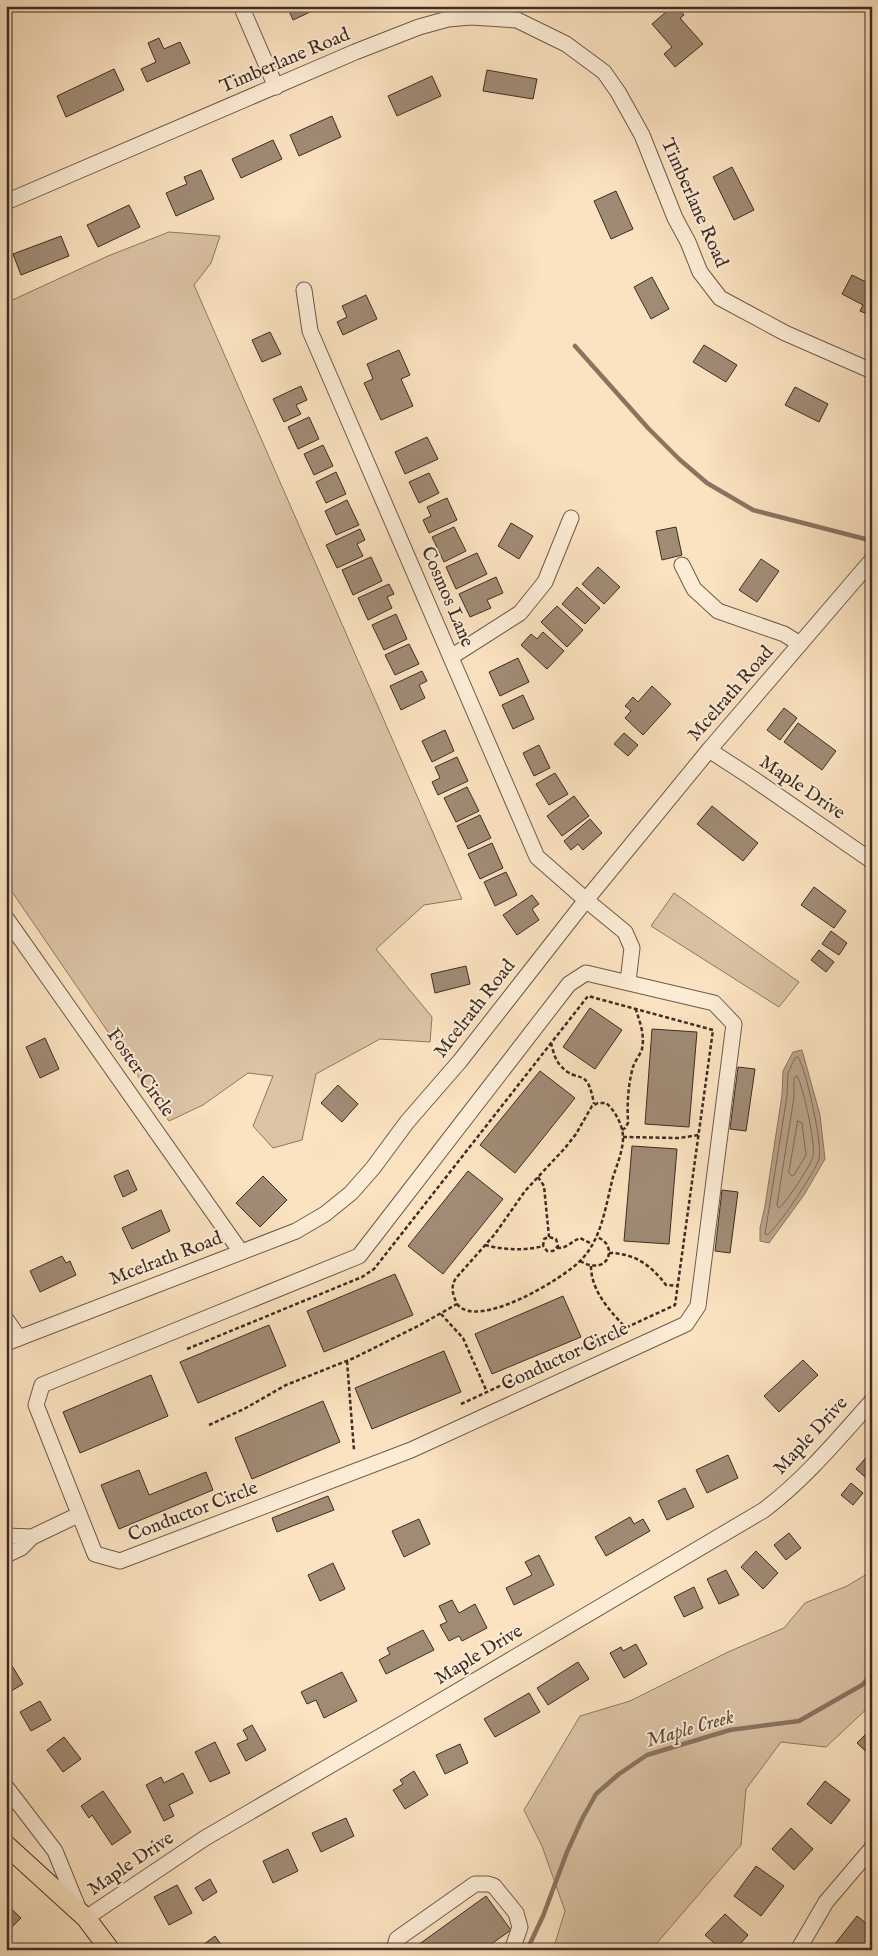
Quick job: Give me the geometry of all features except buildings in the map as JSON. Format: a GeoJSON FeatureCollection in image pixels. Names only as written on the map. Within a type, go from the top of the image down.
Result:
{"type":"FeatureCollection","features":[{"type":"Feature","properties":{"kind":"main road"},"geometry":{"type":"LineString","coordinates":[[6,1845],[83,1915],[110,1950]]}},
{"type":"Feature","properties":{"kind":"street"},"geometry":{"type":"LineString","coordinates":[[241,6],[276,87]]}},
{"type":"Feature","properties":{"kind":"street"},"geometry":{"type":"LineString","coordinates":[[494,18],[506,6]]}},
{"type":"Feature","properties":{"kind":"street","name":"Timberlane Road"},"geometry":{"type":"LineString","coordinates":[[6,202],[419,27],[448,19],[471,17],[517,20],[539,29],[566,44],[604,72],[618,92],[642,135],[675,218],[688,242],[700,272],[720,298],[785,333],[872,371]]}},
{"type":"Feature","properties":{"kind":"street","name":"Cosmos Lane"},"geometry":{"type":"LineString","coordinates":[[304,290],[310,331],[537,857],[586,900]]}},
{"type":"Feature","properties":{"kind":"street"},"geometry":{"type":"LineString","coordinates":[[450,656],[520,613],[545,582],[571,518]]}},
{"type":"Feature","properties":{"kind":"street","name":"Mcelrath Road"},"geometry":{"type":"LineString","coordinates":[[13,1340],[296,1231],[325,1214],[351,1193],[407,1122],[460,1061],[586,900],[708,750],[872,560]]}},
{"type":"Feature","properties":{"kind":"street"},"geometry":{"type":"LineString","coordinates":[[682,565],[694,589],[718,611],[784,634],[800,644]]}},
{"type":"Feature","properties":{"kind":"street","name":"Maple Drive"},"geometry":{"type":"LineString","coordinates":[[708,750],[872,861]]}},
{"type":"Feature","properties":{"kind":"street"},"geometry":{"type":"LineString","coordinates":[[586,900],[625,932],[632,948],[628,981]]}},
{"type":"Feature","properties":{"kind":"street","name":"Foster Circle"},"geometry":{"type":"LineString","coordinates":[[6,918],[241,1252]]}},
{"type":"Feature","properties":{"kind":"street","name":"Conductor Circle"},"geometry":{"type":"LineString","coordinates":[[586,973],[628,981],[714,1003],[734,1024],[698,1306],[686,1324],[410,1450],[120,1561],[95,1554],[78,1515],[36,1405],[42,1385],[359,1256],[569,984],[586,973]]}},
{"type":"Feature","properties":{"kind":"street"},"geometry":{"type":"LineString","coordinates":[[6,1319],[13,1340]]}},
{"type":"Feature","properties":{"kind":"street","name":"Maple Drive"},"geometry":{"type":"LineString","coordinates":[[83,1915],[205,1838],[408,1721],[764,1510],[785,1494],[804,1475],[872,1400]]}},
{"type":"Feature","properties":{"kind":"street"},"geometry":{"type":"LineString","coordinates":[[6,1555],[21,1548],[32,1537],[78,1515]]}},
{"type":"Feature","properties":{"kind":"street"},"geometry":{"type":"LineString","coordinates":[[6,1536],[32,1537]]}},
{"type":"Feature","properties":{"kind":"street"},"geometry":{"type":"LineString","coordinates":[[6,1787],[55,1850],[83,1915]]}},
{"type":"Feature","properties":{"kind":"street"},"geometry":{"type":"LineString","coordinates":[[798,1950],[826,1902],[872,1848]]}},
{"type":"Feature","properties":{"kind":"street"},"geometry":{"type":"LineString","coordinates":[[394,1950],[397,1939],[475,1884],[488,1884],[494,1886],[516,1913],[520,1926],[512,1950]]}},
{"type":"Feature","properties":{"kind":"path"},"geometry":{"type":"LineString","coordinates":[[187,1349],[362,1277],[374,1269],[588,996],[713,1030],[675,1305],[461,1404]]}},
{"type":"Feature","properties":{"kind":"path"},"geometry":{"type":"LineString","coordinates":[[622,1130],[628,1122],[629,1087],[633,1068],[642,1049],[643,1034],[636,1009]]}},
{"type":"Feature","properties":{"kind":"path"},"geometry":{"type":"LineString","coordinates":[[551,1044],[561,1066],[587,1080],[591,1086],[594,1104],[570,1141],[525,1191],[485,1245],[453,1283],[452,1293],[459,1307],[474,1313],[495,1308],[536,1291],[574,1267],[592,1244],[596,1237],[623,1137],[615,1113],[610,1106],[606,1103],[594,1104]]}},
{"type":"Feature","properties":{"kind":"path"},"geometry":{"type":"LineString","coordinates":[[623,1137],[679,1138],[699,1135]]}},
{"type":"Feature","properties":{"kind":"path"},"geometry":{"type":"LineString","coordinates":[[538,1177],[544,1186],[550,1237]]}},
{"type":"Feature","properties":{"kind":"path"},"geometry":{"type":"LineString","coordinates":[[543,1246],[544,1239],[550,1237],[556,1238],[557,1248]]}},
{"type":"Feature","properties":{"kind":"path"},"geometry":{"type":"LineString","coordinates":[[580,1261],[591,1266],[598,1266],[604,1263],[609,1252],[608,1246],[604,1240],[596,1237]]}},
{"type":"Feature","properties":{"kind":"path"},"geometry":{"type":"LineString","coordinates":[[543,1246],[550,1252],[557,1248],[564,1248],[572,1241],[580,1238],[592,1244]]}},
{"type":"Feature","properties":{"kind":"path"},"geometry":{"type":"LineString","coordinates":[[485,1245],[501,1249],[532,1249],[543,1246]]}},
{"type":"Feature","properties":{"kind":"path"},"geometry":{"type":"LineString","coordinates":[[609,1252],[627,1254],[649,1265],[666,1285],[678,1286]]}},
{"type":"Feature","properties":{"kind":"path"},"geometry":{"type":"LineString","coordinates":[[591,1266],[596,1288],[601,1298],[626,1328]]}},
{"type":"Feature","properties":{"kind":"path"},"geometry":{"type":"LineString","coordinates":[[209,1425],[244,1409],[286,1385],[347,1361],[458,1304]]}},
{"type":"Feature","properties":{"kind":"path"},"geometry":{"type":"LineString","coordinates":[[441,1314],[463,1338],[487,1392]]}},
{"type":"Feature","properties":{"kind":"path"},"geometry":{"type":"LineString","coordinates":[[347,1361],[354,1450]]}},
{"type":"Feature","properties":{"kind":"shaded area"},"geometry":{"type":"Polygon","coordinates":[[[169,232],[220,236],[211,263],[194,285],[462,899],[424,905],[376,949],[432,1017],[430,1042],[380,1039],[316,1074],[302,1140],[273,1148],[253,1126],[273,1076],[248,1073],[203,1105],[169,1121],[6,883],[6,303],[108,256],[169,232]]]}},
{"type":"Feature","properties":{"kind":"shaded area"},"geometry":{"type":"Polygon","coordinates":[[[674,893],[799,982],[779,1007],[651,926],[674,893]]]}},
{"type":"Feature","properties":{"kind":"shaded area"},"geometry":{"type":"Polygon","coordinates":[[[872,1571],[872,1704],[826,1747],[781,1742],[746,1789],[741,1845],[651,1950],[553,1950],[565,1911],[542,1846],[524,1810],[580,1716],[630,1701],[728,1652],[784,1628],[805,1603],[847,1586],[872,1571]]]}},
{"type":"Feature","properties":{"kind":"water"},"geometry":{"type":"Polygon","coordinates":[[[802,1050],[820,1115],[825,1159],[804,1195],[769,1243],[760,1241],[760,1228],[782,1095],[783,1071],[793,1052],[802,1050]]]}},
{"type":"Feature","properties":{"kind":"waterway"},"geometry":{"type":"LineString","coordinates":[[575,346],[648,428],[679,459],[707,483],[753,510],[869,540]]}},
{"type":"Feature","properties":{"kind":"waterway","name":"Maple Creek"},"geometry":{"type":"LineString","coordinates":[[527,1950],[543,1916],[567,1852],[582,1819],[596,1794],[619,1774],[647,1755],[730,1730],[799,1721],[862,1685],[872,1675]]}}]}
